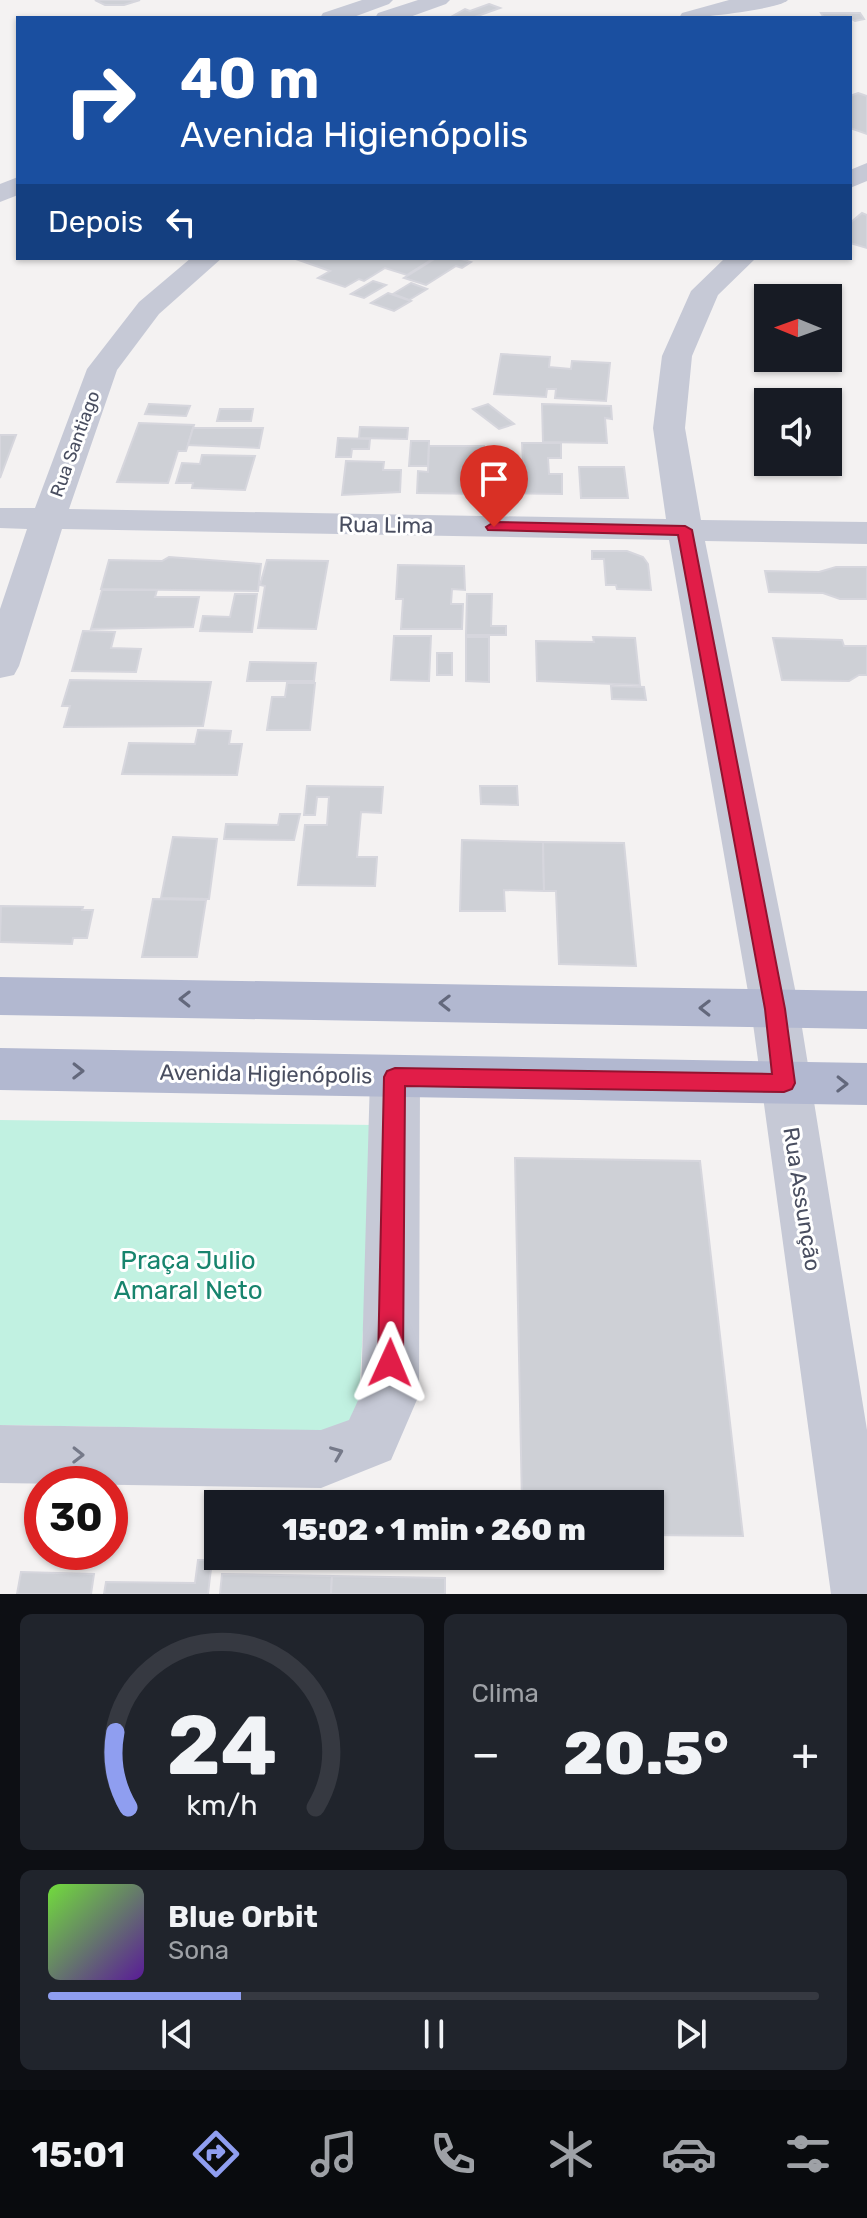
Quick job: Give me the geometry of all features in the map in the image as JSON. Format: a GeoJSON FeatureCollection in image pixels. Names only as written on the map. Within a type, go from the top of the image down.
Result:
{"type":"FeatureCollection","features":[{"type":"Feature","properties":{"kind":"main road"},"geometry":{"type":"LineString","coordinates":[[0,996],[867,1010]]}},
{"type":"Feature","properties":{"kind":"main road","name":"Avenida Higienópolis"},"geometry":{"type":"LineString","coordinates":[[0,1069],[867,1084]]}},
{"type":"Feature","properties":{"kind":"street"},"geometry":{"type":"LineString","coordinates":[[337,16],[382,0]]}},
{"type":"Feature","properties":{"kind":"street"},"geometry":{"type":"LineString","coordinates":[[392,16],[439,0]]}},
{"type":"Feature","properties":{"kind":"street"},"geometry":{"type":"LineString","coordinates":[[697,16],[738,4],[777,0]]}},
{"type":"Feature","properties":{"kind":"street","name":"Rua Santiago"},"geometry":{"type":"LineString","coordinates":[[0,666],[102,369],[149,308],[206,260]]}},
{"type":"Feature","properties":{"kind":"street","name":"Rua Assunção"},"geometry":{"type":"LineString","coordinates":[[740,260],[705,291],[677,356],[669,428],[685,530],[775,1009],[862,1594]]}},
{"type":"Feature","properties":{"kind":"street","name":"Rua Lima"},"geometry":{"type":"LineString","coordinates":[[0,518],[867,533]]}},
{"type":"Feature","properties":{"kind":"street"},"geometry":{"type":"LineString","coordinates":[[0,1454],[321,1459],[370,1440],[390,1395],[395,1077]]}},
{"type":"Feature","properties":{"kind":"green space","name":"Praça Julio Amaral Neto"},"geometry":{"type":"Polygon","coordinates":[[[0,1120],[375,1125],[357,1431],[0,1425],[0,1120]]]}},
{"type":"Feature","properties":{"kind":"building"},"geometry":{"type":"Polygon","coordinates":[[[95,0],[140,0],[124,5],[105,5],[95,0]]]}},
{"type":"Feature","properties":{"kind":"building"},"geometry":{"type":"Polygon","coordinates":[[[489,4],[500,8],[478,16],[453,16],[465,9],[470,11],[489,4]]]}},
{"type":"Feature","properties":{"kind":"building"},"geometry":{"type":"Polygon","coordinates":[[[821,13],[860,13],[864,19],[855,21],[852,16],[823,16],[821,13]]]}},
{"type":"Feature","properties":{"kind":"building"},"geometry":{"type":"Polygon","coordinates":[[[858,93],[867,96],[867,134],[852,129],[852,95],[858,93]]]}},
{"type":"Feature","properties":{"kind":"building"},"geometry":{"type":"Polygon","coordinates":[[[862,213],[867,215],[867,248],[852,244],[852,221],[862,213]]]}},
{"type":"Feature","properties":{"kind":"building"},"geometry":{"type":"Polygon","coordinates":[[[299,260],[431,260],[407,275],[385,268],[364,281],[359,279],[345,287],[318,278],[330,271],[299,260]]]}},
{"type":"Feature","properties":{"kind":"building"},"geometry":{"type":"Polygon","coordinates":[[[433,260],[471,262],[462,268],[456,266],[426,285],[404,278],[433,260]]]}},
{"type":"Feature","properties":{"kind":"building"},"geometry":{"type":"Polygon","coordinates":[[[373,281],[386,285],[364,298],[351,294],[373,281]]]}},
{"type":"Feature","properties":{"kind":"building"},"geometry":{"type":"Polygon","coordinates":[[[411,283],[427,289],[409,300],[393,294],[411,283]]]}},
{"type":"Feature","properties":{"kind":"building"},"geometry":{"type":"Polygon","coordinates":[[[388,293],[411,301],[394,311],[371,303],[388,293]]]}},
{"type":"Feature","properties":{"kind":"building"},"geometry":{"type":"Polygon","coordinates":[[[501,354],[550,357],[549,367],[571,369],[572,361],[610,363],[606,401],[555,398],[556,389],[547,389],[546,397],[494,394],[501,354]]]}},
{"type":"Feature","properties":{"kind":"building"},"geometry":{"type":"Polygon","coordinates":[[[149,404],[190,406],[186,416],[145,414],[149,404]]]}},
{"type":"Feature","properties":{"kind":"building"},"geometry":{"type":"Polygon","coordinates":[[[488,404],[514,424],[499,429],[473,409],[488,404]]]}},
{"type":"Feature","properties":{"kind":"building"},"geometry":{"type":"Polygon","coordinates":[[[542,404],[611,406],[612,419],[605,418],[607,443],[543,442],[542,404]]]}},
{"type":"Feature","properties":{"kind":"building"},"geometry":{"type":"Polygon","coordinates":[[[220,409],[253,409],[251,421],[217,421],[220,409]]]}},
{"type":"Feature","properties":{"kind":"building"},"geometry":{"type":"Polygon","coordinates":[[[139,423],[194,425],[186,451],[178,451],[168,483],[117,482],[139,423]]]}},
{"type":"Feature","properties":{"kind":"building"},"geometry":{"type":"Polygon","coordinates":[[[360,427],[408,428],[407,439],[359,438],[360,427]]]}},
{"type":"Feature","properties":{"kind":"building"},"geometry":{"type":"Polygon","coordinates":[[[193,428],[263,428],[259,448],[188,445],[193,428]]]}},
{"type":"Feature","properties":{"kind":"building"},"geometry":{"type":"Polygon","coordinates":[[[0,435],[16,435],[0,478],[0,435]]]}},
{"type":"Feature","properties":{"kind":"building"},"geometry":{"type":"Polygon","coordinates":[[[338,438],[370,439],[369,449],[352,449],[351,457],[336,457],[338,438]]]}},
{"type":"Feature","properties":{"kind":"building"},"geometry":{"type":"Polygon","coordinates":[[[411,441],[429,441],[428,466],[409,466],[411,441]]]}},
{"type":"Feature","properties":{"kind":"building"},"geometry":{"type":"Polygon","coordinates":[[[522,443],[561,443],[561,458],[548,458],[549,474],[562,474],[562,494],[486,493],[484,462],[523,462],[522,443]]]}},
{"type":"Feature","properties":{"kind":"building"},"geometry":{"type":"Polygon","coordinates":[[[429,446],[484,446],[485,470],[478,470],[478,475],[485,475],[486,494],[417,493],[418,471],[428,472],[429,446]]]}},
{"type":"Feature","properties":{"kind":"building"},"geometry":{"type":"Polygon","coordinates":[[[202,455],[255,456],[245,490],[192,488],[193,483],[176,483],[182,463],[200,464],[202,455]]]}},
{"type":"Feature","properties":{"kind":"building"},"geometry":{"type":"Polygon","coordinates":[[[346,461],[384,462],[383,470],[401,470],[400,492],[342,495],[346,461]]]}},
{"type":"Feature","properties":{"kind":"building"},"geometry":{"type":"Polygon","coordinates":[[[579,467],[624,467],[628,498],[581,498],[579,467]]]}},
{"type":"Feature","properties":{"kind":"building"},"geometry":{"type":"Polygon","coordinates":[[[592,551],[627,551],[643,557],[648,564],[651,590],[617,589],[616,585],[606,585],[604,559],[592,559],[592,551]]]}},
{"type":"Feature","properties":{"kind":"building"},"geometry":{"type":"Polygon","coordinates":[[[169,557],[261,564],[258,591],[101,589],[109,560],[162,561],[169,557]]]}},
{"type":"Feature","properties":{"kind":"building"},"geometry":{"type":"Polygon","coordinates":[[[267,560],[328,561],[316,629],[258,628],[265,586],[260,585],[267,560]]]}},
{"type":"Feature","properties":{"kind":"building"},"geometry":{"type":"Polygon","coordinates":[[[398,565],[464,566],[465,590],[452,589],[451,604],[463,604],[462,629],[401,629],[403,599],[396,599],[398,565]]]}},
{"type":"Feature","properties":{"kind":"building"},"geometry":{"type":"Polygon","coordinates":[[[836,567],[867,567],[867,599],[840,599],[823,593],[769,592],[765,571],[819,572],[836,567]]]}},
{"type":"Feature","properties":{"kind":"building"},"geometry":{"type":"Polygon","coordinates":[[[102,590],[157,590],[155,597],[199,597],[193,627],[91,629],[102,590]]]}},
{"type":"Feature","properties":{"kind":"building"},"geometry":{"type":"Polygon","coordinates":[[[235,594],[257,594],[252,632],[200,631],[203,616],[230,617],[235,594]]]}},
{"type":"Feature","properties":{"kind":"building"},"geometry":{"type":"Polygon","coordinates":[[[467,594],[492,594],[491,626],[506,626],[506,635],[466,635],[467,594]]]}},
{"type":"Feature","properties":{"kind":"building"},"geometry":{"type":"Polygon","coordinates":[[[83,631],[115,632],[111,648],[141,649],[136,672],[72,671],[83,631]]]}},
{"type":"Feature","properties":{"kind":"building"},"geometry":{"type":"Polygon","coordinates":[[[394,636],[431,636],[429,681],[391,680],[394,636]]]}},
{"type":"Feature","properties":{"kind":"building"},"geometry":{"type":"Polygon","coordinates":[[[466,637],[489,637],[489,682],[466,681],[466,637]]]}},
{"type":"Feature","properties":{"kind":"building"},"geometry":{"type":"Polygon","coordinates":[[[593,637],[635,638],[640,685],[537,681],[536,641],[594,642],[593,637]]]}},
{"type":"Feature","properties":{"kind":"building"},"geometry":{"type":"Polygon","coordinates":[[[773,638],[842,640],[844,646],[867,646],[867,675],[859,675],[849,681],[782,680],[773,638]]]}},
{"type":"Feature","properties":{"kind":"building"},"geometry":{"type":"Polygon","coordinates":[[[437,653],[452,653],[452,675],[437,675],[437,653]]]}},
{"type":"Feature","properties":{"kind":"building"},"geometry":{"type":"Polygon","coordinates":[[[250,662],[316,663],[314,681],[247,681],[250,662]]]}},
{"type":"Feature","properties":{"kind":"building"},"geometry":{"type":"Polygon","coordinates":[[[70,680],[211,682],[203,726],[64,727],[70,706],[62,706],[70,680]]]}},
{"type":"Feature","properties":{"kind":"building"},"geometry":{"type":"Polygon","coordinates":[[[287,683],[315,683],[310,730],[267,730],[272,697],[285,697],[287,683]]]}},
{"type":"Feature","properties":{"kind":"building"},"geometry":{"type":"Polygon","coordinates":[[[611,686],[644,687],[646,700],[612,699],[611,686]]]}},
{"type":"Feature","properties":{"kind":"building"},"geometry":{"type":"Polygon","coordinates":[[[198,730],[231,731],[229,744],[242,744],[237,775],[122,774],[129,743],[195,744],[198,730]]]}},
{"type":"Feature","properties":{"kind":"building"},"geometry":{"type":"Polygon","coordinates":[[[307,786],[383,787],[381,813],[361,812],[357,857],[377,857],[375,886],[298,885],[305,825],[327,825],[329,797],[317,797],[315,815],[304,815],[307,786]]]}},
{"type":"Feature","properties":{"kind":"building"},"geometry":{"type":"Polygon","coordinates":[[[480,786],[517,786],[518,805],[481,804],[480,786]]]}},
{"type":"Feature","properties":{"kind":"building"},"geometry":{"type":"Polygon","coordinates":[[[280,814],[300,814],[294,840],[224,839],[226,824],[278,825],[280,814]]]}},
{"type":"Feature","properties":{"kind":"building"},"geometry":{"type":"Polygon","coordinates":[[[173,837],[217,839],[209,899],[161,898],[173,837]]]}},
{"type":"Feature","properties":{"kind":"building"},"geometry":{"type":"Polygon","coordinates":[[[462,840],[543,842],[544,891],[504,890],[505,911],[460,911],[462,840]]]}},
{"type":"Feature","properties":{"kind":"building"},"geometry":{"type":"Polygon","coordinates":[[[543,842],[624,843],[636,966],[559,964],[556,891],[544,891],[543,842]]]}},
{"type":"Feature","properties":{"kind":"building"},"geometry":{"type":"Polygon","coordinates":[[[153,899],[206,900],[197,957],[142,957],[153,899]]]}},
{"type":"Feature","properties":{"kind":"building"},"geometry":{"type":"Polygon","coordinates":[[[1,906],[83,907],[82,910],[93,910],[87,938],[73,938],[72,944],[0,942],[1,906]]]}},
{"type":"Feature","properties":{"kind":"building"},"geometry":{"type":"Polygon","coordinates":[[[515,1158],[700,1161],[743,1536],[664,1535],[664,1490],[522,1490],[515,1158]]]}},
{"type":"Feature","properties":{"kind":"building"},"geometry":{"type":"Polygon","coordinates":[[[198,1560],[204,1560],[204,1570],[211,1570],[208,1594],[104,1594],[106,1582],[195,1583],[198,1560]]]}},
{"type":"Feature","properties":{"kind":"building"},"geometry":{"type":"Polygon","coordinates":[[[21,1572],[94,1574],[91,1594],[17,1594],[21,1572]]]}},
{"type":"Feature","properties":{"kind":"building"},"geometry":{"type":"Polygon","coordinates":[[[222,1574],[332,1576],[331,1594],[220,1594],[222,1574]]]}},
{"type":"Feature","properties":{"kind":"building"},"geometry":{"type":"Polygon","coordinates":[[[332,1576],[445,1578],[445,1594],[331,1594],[332,1576]]]}},
{"type":"Feature","properties":{"kind":"route"},"geometry":{"type":"LineString","coordinates":[[390,1363],[395,1077],[784,1083],[775,1009],[685,530],[494,527]]}}]}
